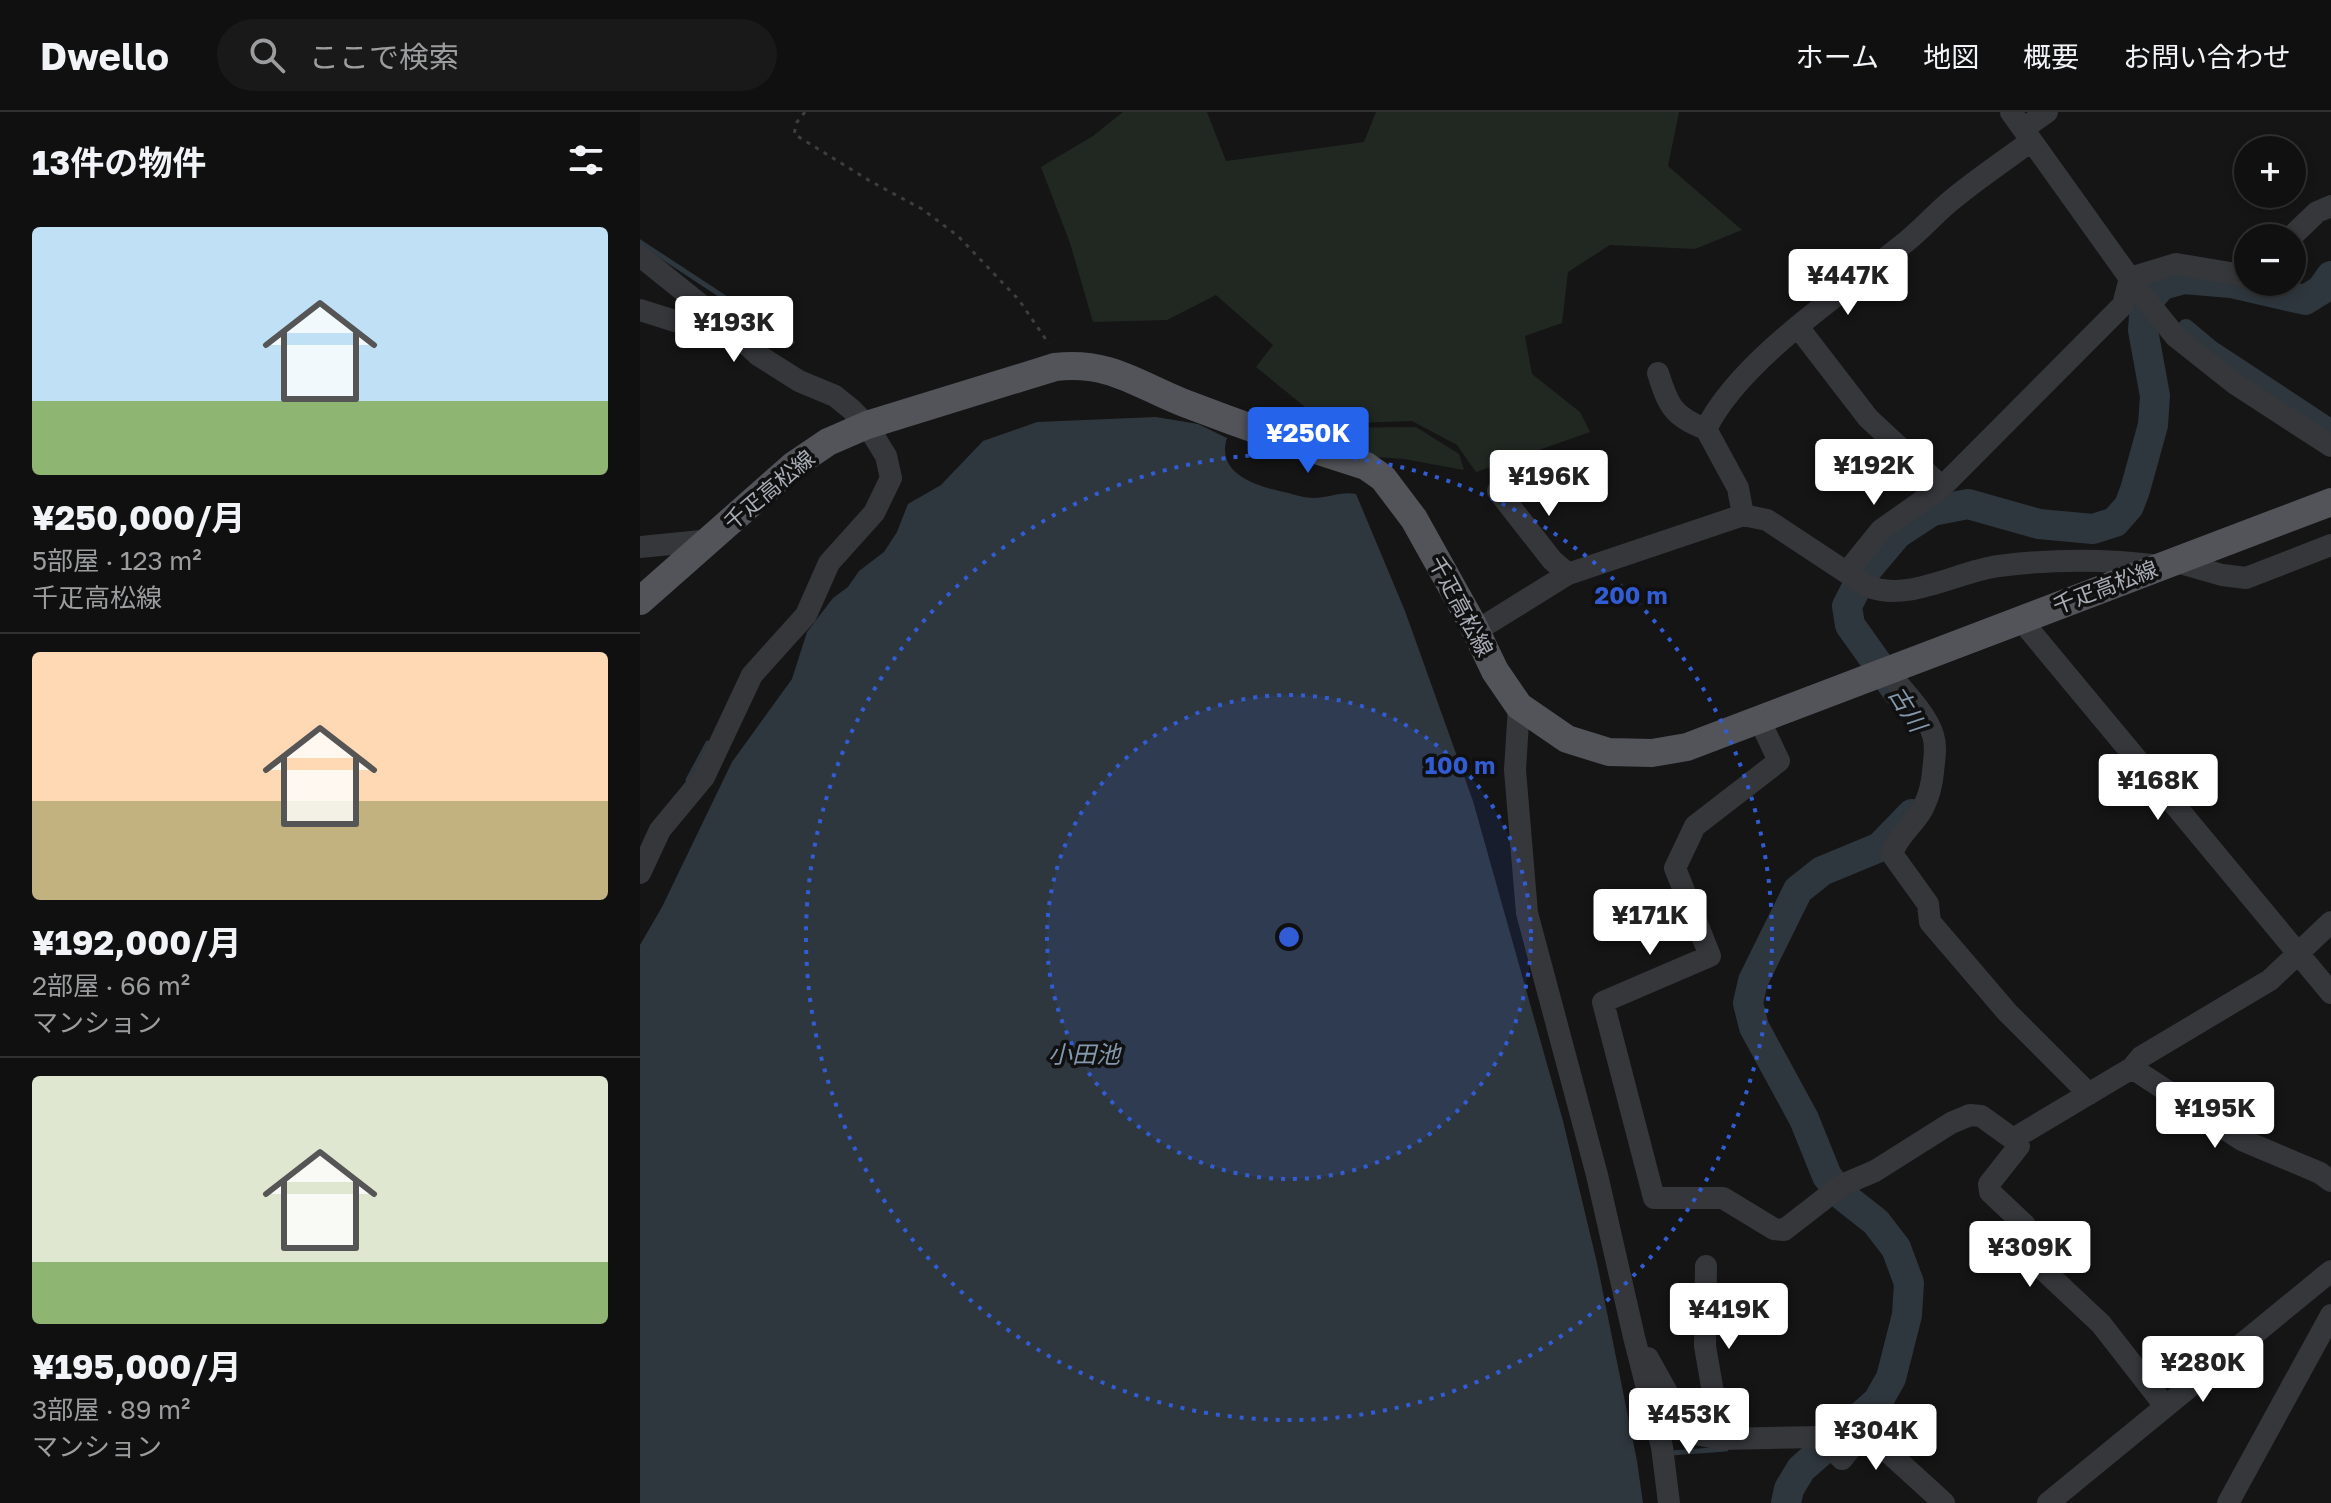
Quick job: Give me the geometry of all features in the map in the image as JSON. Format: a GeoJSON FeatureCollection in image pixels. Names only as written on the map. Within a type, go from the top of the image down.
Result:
{"type":"FeatureCollection","features":[{"type":"Feature","properties":{"kind":"main road","name":"千疋高松線"},"geometry":{"type":"LineString","coordinates":[[640,601],[794,465],[828,442],[867,425],[1055,367],[1078,364],[1111,370],[1181,402],[1366,466],[1389,485],[1414,519],[1495,671],[1519,706],[1567,739],[1609,752],[1652,753],[1687,747],[2331,502]]}},
{"type":"Feature","properties":{"kind":"street"},"geometry":{"type":"LineString","coordinates":[[1706,429],[1717,407],[1733,387],[1798,327],[1909,240],[2021,127],[2047,112]]}},
{"type":"Feature","properties":{"kind":"street"},"geometry":{"type":"LineString","coordinates":[[2021,127],[2176,337],[2210,365],[2331,446]]}},
{"type":"Feature","properties":{"kind":"street"},"geometry":{"type":"LineString","coordinates":[[2305,224],[2317,212],[2331,206]]}},
{"type":"Feature","properties":{"kind":"street"},"geometry":{"type":"LineString","coordinates":[[640,256],[758,355],[799,381],[835,396],[867,425],[886,456],[891,478],[874,513],[829,563],[806,615],[752,675],[704,777],[660,830],[640,873]]}},
{"type":"Feature","properties":{"kind":"street"},"geometry":{"type":"LineString","coordinates":[[1856,578],[1881,530],[1942,487],[2123,305],[2134,284],[2176,264],[2234,274]]}},
{"type":"Feature","properties":{"kind":"street"},"geometry":{"type":"LineString","coordinates":[[640,310],[746,344]]}},
{"type":"Feature","properties":{"kind":"street"},"geometry":{"type":"LineString","coordinates":[[1798,327],[1868,418],[1942,487]]}},
{"type":"Feature","properties":{"kind":"street"},"geometry":{"type":"LineString","coordinates":[[1658,373],[1667,402],[1674,411],[1689,423],[1706,429],[1738,488],[1743,515]]}},
{"type":"Feature","properties":{"kind":"street"},"geometry":{"type":"LineString","coordinates":[[1498,491],[1552,560],[1568,574]]}},
{"type":"Feature","properties":{"kind":"street"},"geometry":{"type":"LineString","coordinates":[[1476,631],[1568,574],[1743,515],[1767,520],[1880,591],[1913,588],[1997,566],[2102,560],[2166,563],[2246,578],[2331,545]]}},
{"type":"Feature","properties":{"kind":"street"},"geometry":{"type":"LineString","coordinates":[[640,547],[711,540]]}},
{"type":"Feature","properties":{"kind":"street"},"geometry":{"type":"LineString","coordinates":[[2021,620],[2331,993]]}},
{"type":"Feature","properties":{"kind":"street"},"geometry":{"type":"LineString","coordinates":[[1879,672],[1928,724],[1934,736],[1932,781],[1924,807],[1895,843],[1892,854],[1928,904],[1930,922],[2007,1012],[2089,1094]]}},
{"type":"Feature","properties":{"kind":"street"},"geometry":{"type":"LineString","coordinates":[[1519,706],[1515,770],[1527,913],[1597,1175],[1662,1447],[1669,1503]]}},
{"type":"Feature","properties":{"kind":"street"},"geometry":{"type":"LineString","coordinates":[[1759,719],[1779,761],[1695,826],[1675,868],[1710,956],[1603,1002],[1654,1198],[1723,1198],[1774,1229],[1784,1230],[1834,1191],[1875,1171],[1951,1123],[1970,1115],[1981,1116],[2019,1146],[1989,1184],[1990,1192],[2025,1225],[2034,1261],[2101,1324],[2165,1406]]}},
{"type":"Feature","properties":{"kind":"street"},"geometry":{"type":"LineString","coordinates":[[2013,1139],[2270,980],[2331,922]]}},
{"type":"Feature","properties":{"kind":"street"},"geometry":{"type":"LineString","coordinates":[[2132,1068],[2242,1140],[2320,1173],[2331,1181]]}},
{"type":"Feature","properties":{"kind":"street"},"geometry":{"type":"LineString","coordinates":[[1706,1266],[1705,1346],[1721,1439]]}},
{"type":"Feature","properties":{"kind":"street"},"geometry":{"type":"LineString","coordinates":[[2048,1503],[2331,1271]]}},
{"type":"Feature","properties":{"kind":"street"},"geometry":{"type":"LineString","coordinates":[[2228,1503],[2331,1315]]}},
{"type":"Feature","properties":{"kind":"street"},"geometry":{"type":"LineString","coordinates":[[1634,1337],[1684,1423],[1696,1434],[1721,1439],[1827,1445],[1842,1459],[1858,1440],[1868,1438],[1876,1441],[1944,1503]]}},
{"type":"Feature","properties":{"kind":"path"},"geometry":{"type":"LineString","coordinates":[[805,112],[797,122],[794,134],[922,209],[958,236],[1019,300],[1048,343],[1068,365]]}},
{"type":"Feature","properties":{"kind":"shaded area"},"geometry":{"type":"Polygon","coordinates":[[[1123,112],[1207,112],[1226,161],[1364,142],[1376,112],[1679,112],[1668,166],[1742,230],[1695,249],[1610,245],[1568,272],[1562,323],[1525,336],[1532,374],[1580,412],[1590,432],[1476,472],[1457,445],[1412,421],[1326,424],[1256,367],[1273,345],[1216,295],[1167,320],[1093,322],[1070,243],[1041,167],[1093,136],[1123,112]]]}},
{"type":"Feature","properties":{"kind":"shaded area"},"geometry":{"type":"Polygon","coordinates":[[[1416,427],[1459,454],[1464,470],[1404,459],[1351,455],[1324,446],[1327,428],[1416,427]]]}},
{"type":"Feature","properties":{"kind":"water","name":"小田池"},"geometry":{"type":"Polygon","coordinates":[[[1156,417],[1198,424],[1227,438],[1225,451],[1228,462],[1234,471],[1254,483],[1310,498],[1356,494],[1405,611],[1473,801],[1563,1121],[1597,1263],[1643,1503],[640,1503],[640,945],[662,907],[732,762],[792,679],[807,632],[833,598],[848,587],[859,571],[884,552],[897,532],[908,504],[941,485],[983,441],[1037,422],[1156,417]]]}},
{"type":"Feature","properties":{"kind":"waterway"},"geometry":{"type":"LineString","coordinates":[[640,242],[792,342]]}},
{"type":"Feature","properties":{"kind":"waterway","name":"古川"},"geometry":{"type":"LineString","coordinates":[[1897,691],[1850,625],[1847,606],[1864,573],[1897,534],[1932,511],[1968,504],[2039,524],[2093,529],[2115,522],[2129,506],[2153,425],[2155,396],[2143,330],[2145,304],[2162,285],[2184,279],[2231,283],[2305,300],[2321,290],[2331,276]]}},
{"type":"Feature","properties":{"kind":"waterway"},"geometry":{"type":"LineString","coordinates":[[2186,327],[2211,348],[2331,427]]}},
{"type":"Feature","properties":{"kind":"waterway"},"geometry":{"type":"LineString","coordinates":[[688,780],[708,743]]}},
{"type":"Feature","properties":{"kind":"waterway","name":"古川"},"geometry":{"type":"LineString","coordinates":[[1786,1503],[1789,1489],[1801,1469],[1878,1401],[1891,1378],[1907,1315],[1909,1283],[1896,1248],[1876,1222],[1843,1196],[1827,1176],[1804,1119],[1754,1027],[1748,1003],[1753,981],[1798,890],[1822,871],[1880,847],[1912,814]]}},
{"type":"Feature","properties":{"kind":"waterway"},"geometry":{"type":"LineString","coordinates":[[1858,1420],[1872,1432]]}},
{"type":"Feature","properties":{"kind":"waterway"},"geometry":{"type":"LineString","coordinates":[[1671,1453],[1726,1449]]}}]}
